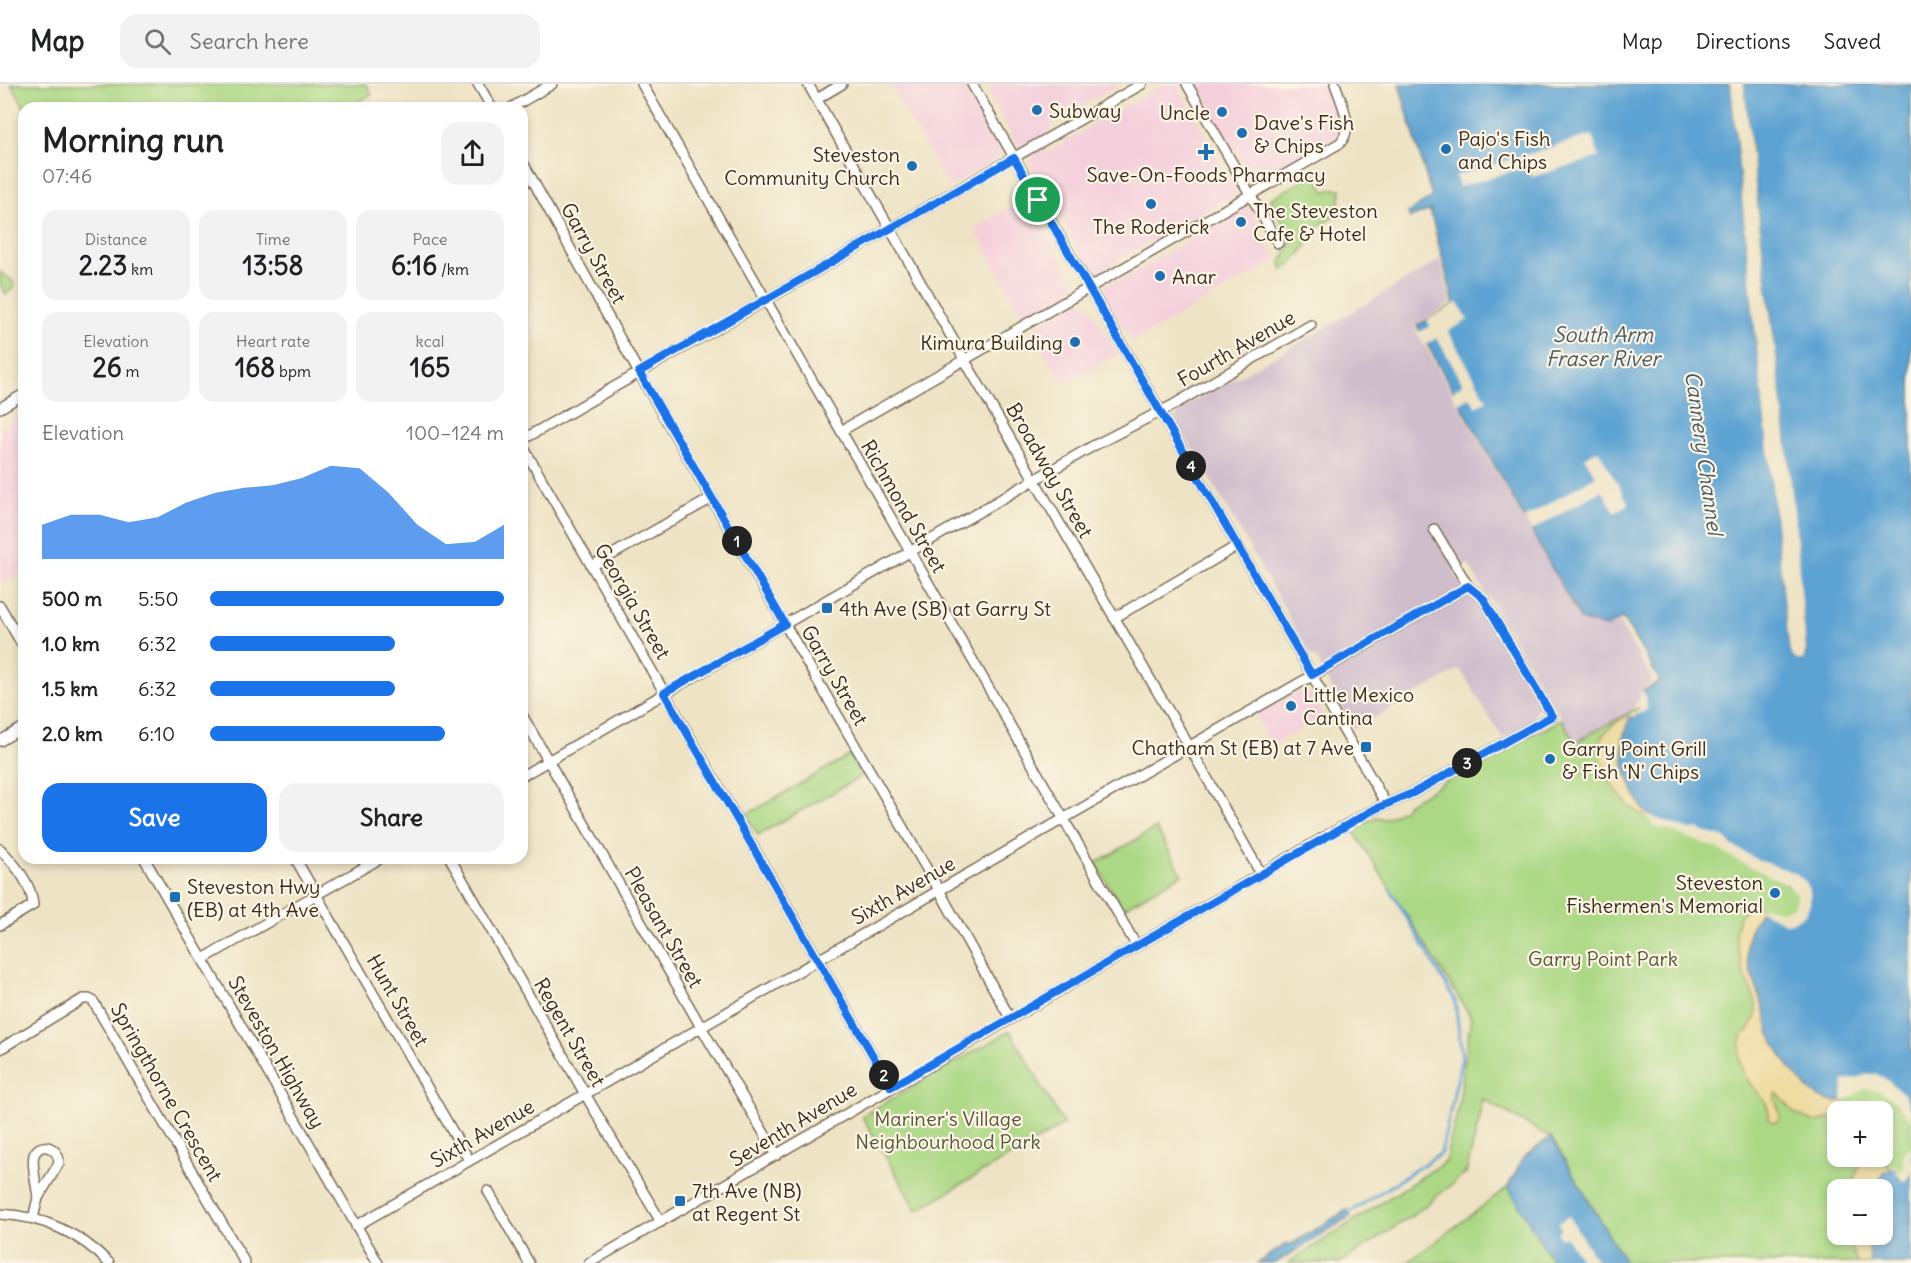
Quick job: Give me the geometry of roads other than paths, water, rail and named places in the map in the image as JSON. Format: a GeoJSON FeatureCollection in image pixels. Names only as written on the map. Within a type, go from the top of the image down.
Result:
{"type":"FeatureCollection","features":[{"type":"Feature","properties":{"kind":"street"},"geometry":{"type":"LineString","coordinates":[[478,84],[488,102]]}},
{"type":"Feature","properties":{"kind":"street"},"geometry":{"type":"LineString","coordinates":[[521,102],[552,84]]}},
{"type":"Feature","properties":{"kind":"street","name":"Richmond Street"},"geometry":{"type":"LineString","coordinates":[[642,84],[1136,945]]}},
{"type":"Feature","properties":{"kind":"street","name":"Broadway Street"},"geometry":{"type":"LineString","coordinates":[[808,84],[1261,874]]}},
{"type":"Feature","properties":{"kind":"street"},"geometry":{"type":"LineString","coordinates":[[817,99],[842,84]]}},
{"type":"Feature","properties":{"kind":"street"},"geometry":{"type":"LineString","coordinates":[[972,84],[1386,804]]}},
{"type":"Feature","properties":{"kind":"street"},"geometry":{"type":"LineString","coordinates":[[528,437],[1143,84]]}},
{"type":"Feature","properties":{"kind":"street"},"geometry":{"type":"LineString","coordinates":[[1187,84],[1278,243]]}},
{"type":"Feature","properties":{"kind":"street"},"geometry":{"type":"LineString","coordinates":[[841,431],[1340,143],[1345,138],[1347,124],[1335,84]]}},
{"type":"Feature","properties":{"kind":"street","name":"Garry Street"},"geometry":{"type":"LineString","coordinates":[[528,172],[639,372],[939,890],[1010,1018]]}},
{"type":"Feature","properties":{"kind":"street","name":"Fourth Avenue"},"geometry":{"type":"LineString","coordinates":[[528,773],[1099,443],[1160,412],[1311,325]]}},
{"type":"Feature","properties":{"kind":"street"},"geometry":{"type":"LineString","coordinates":[[0,408],[18,398]]}},
{"type":"Feature","properties":{"kind":"street","name":"Georgia Street"},"geometry":{"type":"LineString","coordinates":[[528,455],[891,1087]]}},
{"type":"Feature","properties":{"kind":"street"},"geometry":{"type":"LineString","coordinates":[[592,566],[712,498]]}},
{"type":"Feature","properties":{"kind":"street"},"geometry":{"type":"LineString","coordinates":[[1434,529],[1468,586]]}},
{"type":"Feature","properties":{"kind":"street"},"geometry":{"type":"LineString","coordinates":[[1114,618],[1237,546]]}},
{"type":"Feature","properties":{"kind":"street","name":"Sixth Avenue"},"geometry":{"type":"LineString","coordinates":[[356,1226],[1468,586]]}},
{"type":"Feature","properties":{"kind":"street","name":"Seventh Avenue"},"geometry":{"type":"LineString","coordinates":[[589,1263],[1136,945],[1386,804],[1413,793],[1550,717],[1483,598],[1468,586]]}},
{"type":"Feature","properties":{"kind":"street"},"geometry":{"type":"LineString","coordinates":[[0,606],[18,638]]}},
{"type":"Feature","properties":{"kind":"street","name":"Pleasant Street"},"geometry":{"type":"LineString","coordinates":[[528,725],[777,1155]]}},
{"type":"Feature","properties":{"kind":"street"},"geometry":{"type":"LineString","coordinates":[[0,741],[18,730]]}},
{"type":"Feature","properties":{"kind":"street"},"geometry":{"type":"LineString","coordinates":[[0,849],[20,873],[33,898],[33,905],[0,925]]}},
{"type":"Feature","properties":{"kind":"street","name":"Steveston Highway"},"geometry":{"type":"LineString","coordinates":[[148,864],[378,1263]]}},
{"type":"Feature","properties":{"kind":"street","name":"Hunt Street"},"geometry":{"type":"LineString","coordinates":[[298,864],[469,1160]]}},
{"type":"Feature","properties":{"kind":"street"},"geometry":{"type":"LineString","coordinates":[[203,959],[371,864]]}},
{"type":"Feature","properties":{"kind":"street","name":"Regent Street"},"geometry":{"type":"LineString","coordinates":[[453,864],[661,1222]]}},
{"type":"Feature","properties":{"kind":"street","name":"Springthorne Crescent"},"geometry":{"type":"LineString","coordinates":[[0,1049],[83,999],[93,1001],[245,1263]]}},
{"type":"Feature","properties":{"kind":"street"},"geometry":{"type":"LineString","coordinates":[[33,1218],[38,1198],[59,1163],[55,1150],[48,1147],[36,1151],[33,1159],[38,1198]]}},
{"type":"Feature","properties":{"kind":"street"},"geometry":{"type":"LineString","coordinates":[[488,1191],[529,1263]]}},
{"type":"Feature","properties":{"kind":"street"},"geometry":{"type":"LineString","coordinates":[[0,1214],[33,1218],[66,1230],[109,1263]]}},
{"type":"Feature","properties":{"kind":"water","name":"South Arm Fraser River"},"geometry":{"type":"Polygon","coordinates":[[[1399,84],[1731,84],[1790,653],[1796,660],[1803,660],[1806,650],[1785,426],[1744,84],[1911,84],[1911,1118],[1882,1088],[1865,1086],[1838,1101],[1830,1101],[1811,1092],[1796,1076],[1777,1048],[1769,1031],[1765,1012],[1750,970],[1747,947],[1748,935],[1762,910],[1787,913],[1799,900],[1794,888],[1718,846],[1656,822],[1643,809],[1632,789],[1624,764],[1623,738],[1629,719],[1638,714],[1642,708],[1643,691],[1660,681],[1623,618],[1606,627],[1581,620],[1417,326],[1454,304],[1430,210],[1410,218],[1408,213],[1432,197],[1399,84]]]}},
{"type":"Feature","properties":{"kind":"water"},"geometry":{"type":"Polygon","coordinates":[[[1551,1137],[1626,1263],[1553,1263],[1508,1187],[1523,1158],[1551,1137]]]}},
{"type":"Feature","properties":{"kind":"water"},"geometry":{"type":"Polygon","coordinates":[[[1911,1148],[1911,1263],[1871,1263],[1868,1245],[1893,1245],[1893,1179],[1880,1179],[1885,1172],[1893,1168],[1897,1170],[1899,1177],[1907,1170],[1911,1148]]]}},
{"type":"Feature","properties":{"kind":"water"},"geometry":{"type":"Polygon","coordinates":[[[1347,1210],[1351,1216],[1276,1263],[1257,1263],[1288,1243],[1290,1245],[1347,1210]]]}},
{"type":"Feature","properties":{"kind":"waterway"},"geometry":{"type":"LineString","coordinates":[[1347,1214],[1441,1153],[1462,1057],[1455,1000],[1390,889]]}},
{"type":"Feature","properties":{"kind":"place","name":"Subway"},"geometry":{"type":"Point","coordinates":[1037,110]}},
{"type":"Feature","properties":{"kind":"place","name":"Uncle"},"geometry":{"type":"Point","coordinates":[1222,112]}},
{"type":"Feature","properties":{"kind":"place","name":"Dave's Fish & Chips"},"geometry":{"type":"Point","coordinates":[1242,133]}},
{"type":"Feature","properties":{"kind":"place","name":"Pajo's Fish and Chips"},"geometry":{"type":"Point","coordinates":[1446,149]}},
{"type":"Feature","properties":{"kind":"place","name":"Save-On-Foods Pharmacy"},"geometry":{"type":"Point","coordinates":[1206,152]}},
{"type":"Feature","properties":{"kind":"place","name":"Steveston Community Church"},"geometry":{"type":"Point","coordinates":[912,166]}},
{"type":"Feature","properties":{"kind":"place","name":"The Roderick"},"geometry":{"type":"Point","coordinates":[1151,204]}},
{"type":"Feature","properties":{"kind":"place","name":"The Steveston Cafe & Hotel"},"geometry":{"type":"Point","coordinates":[1241,222]}},
{"type":"Feature","properties":{"kind":"place","name":"Anar"},"geometry":{"type":"Point","coordinates":[1160,276]}},
{"type":"Feature","properties":{"kind":"place","name":"Kimura Building"},"geometry":{"type":"Point","coordinates":[1075,342]}},
{"type":"Feature","properties":{"kind":"place","name":"4th Ave (SB) at Garry St"},"geometry":{"type":"Point","coordinates":[827,608]}},
{"type":"Feature","properties":{"kind":"place","name":"Little Mexico Cantina"},"geometry":{"type":"Point","coordinates":[1291,706]}},
{"type":"Feature","properties":{"kind":"place","name":"Chatham St (EB) at 7 Ave"},"geometry":{"type":"Point","coordinates":[1366,747]}},
{"type":"Feature","properties":{"kind":"place","name":"Garry Point Grill & Fish 'N' Chips"},"geometry":{"type":"Point","coordinates":[1550,759]}},
{"type":"Feature","properties":{"kind":"place","name":"Steveston Fishermen's Memorial"},"geometry":{"type":"Point","coordinates":[1775,893]}},
{"type":"Feature","properties":{"kind":"place","name":"Steveston Hwy (EB) at 4th Ave"},"geometry":{"type":"Point","coordinates":[175,897]}},
{"type":"Feature","properties":{"kind":"place","name":"7th Ave (NB) at Regent St"},"geometry":{"type":"Point","coordinates":[680,1201]}},
{"type":"Feature","properties":{"kind":"water label","name":"Cannery Channel"},"geometry":{"type":"Point","coordinates":[1704,453]}},
{"type":"Feature","properties":{"kind":"park label","name":"Garry Point Park"},"geometry":{"type":"Point","coordinates":[1603,958]}},
{"type":"Feature","properties":{"kind":"park label","name":"Mariner's Village Neighbourhood Park"},"geometry":{"type":"Point","coordinates":[948,1130]}}]}
